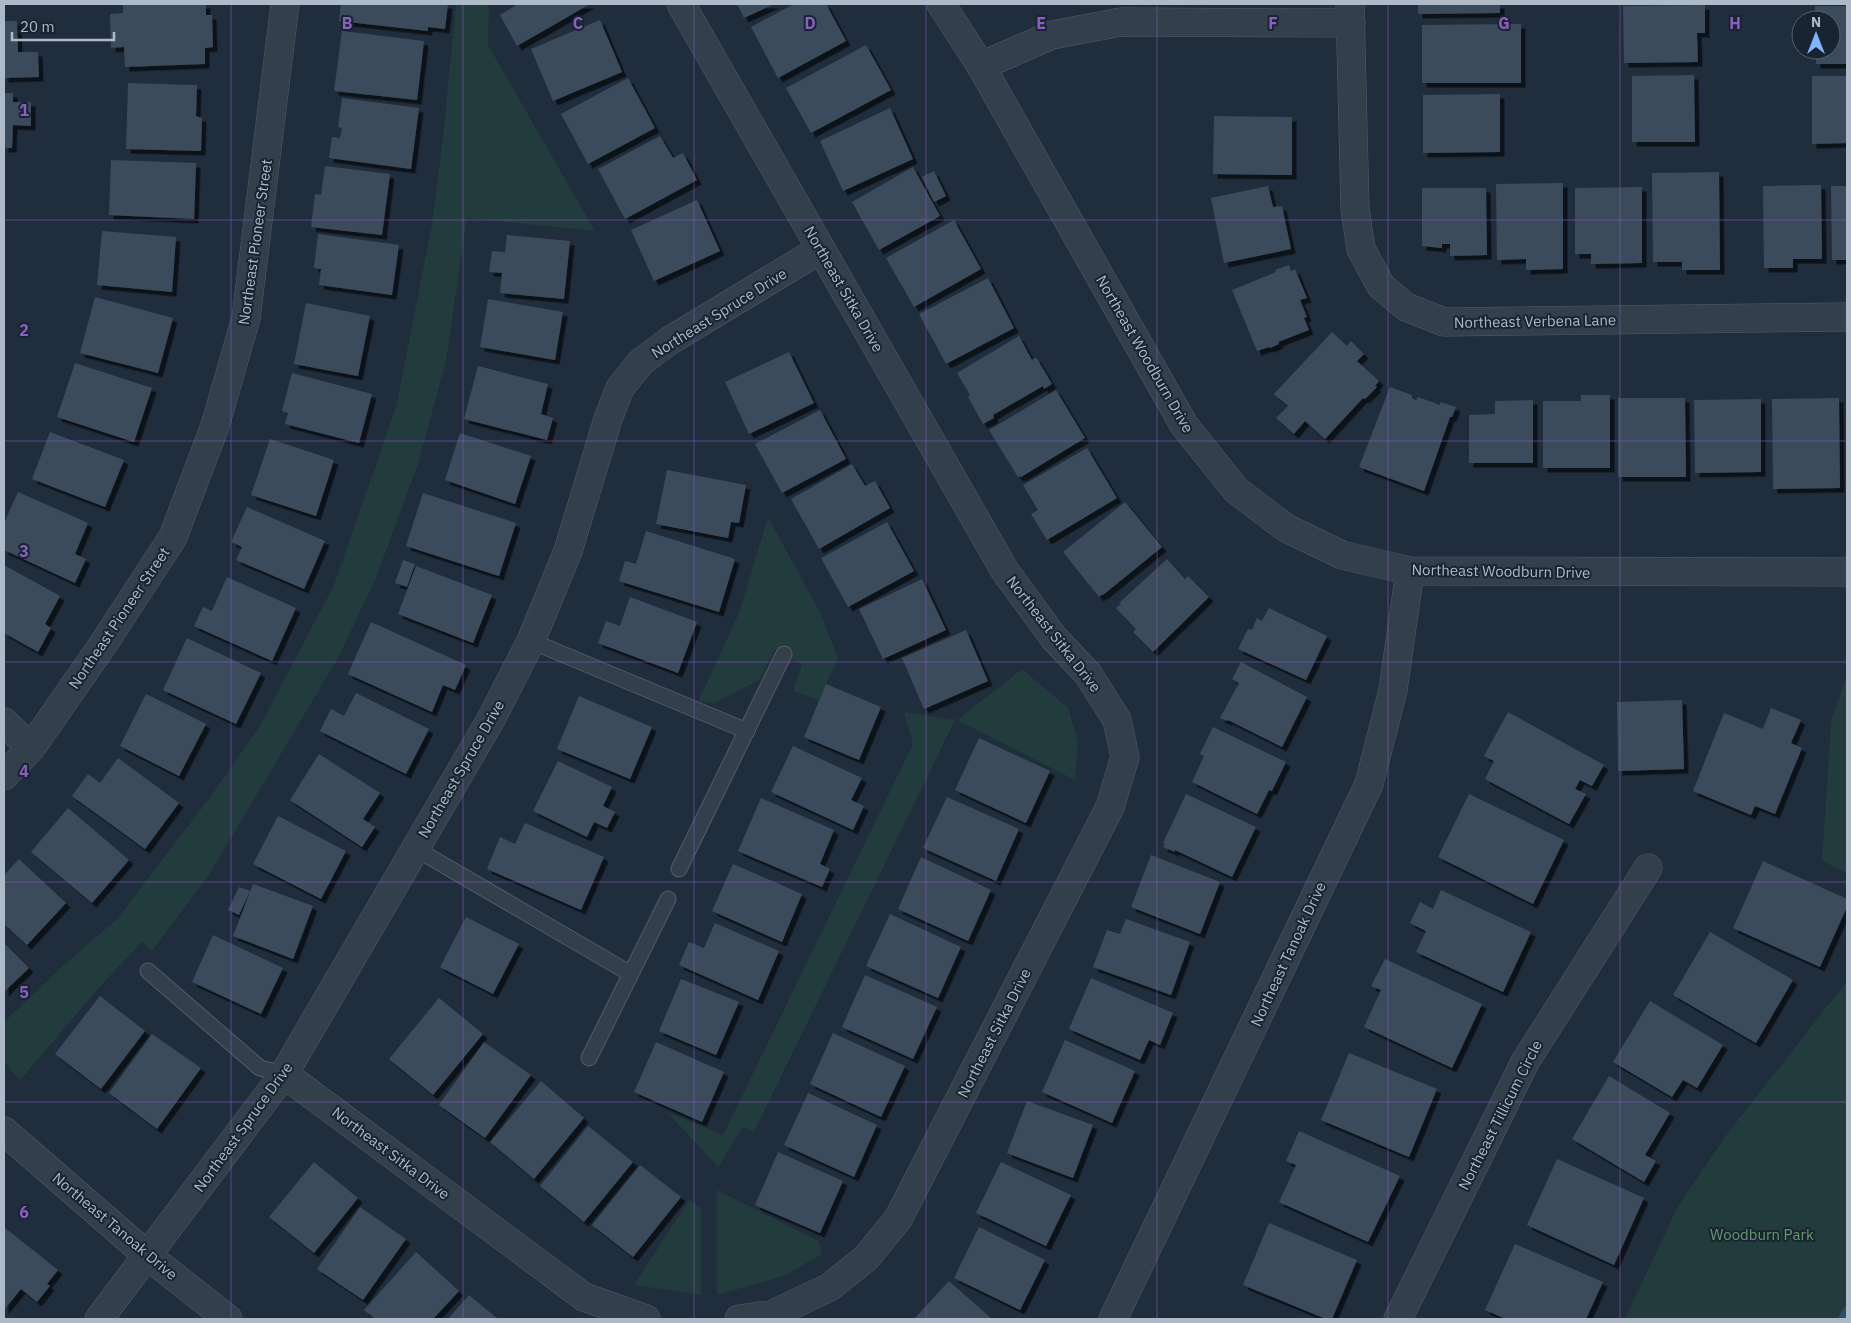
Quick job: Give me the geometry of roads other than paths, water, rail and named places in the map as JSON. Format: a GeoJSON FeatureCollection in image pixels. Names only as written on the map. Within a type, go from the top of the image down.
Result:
{"type":"FeatureCollection","features":[{"type":"Feature","properties":{"kind":"street","name":"Northeast Pioneer Street"},"geometry":{"type":"LineString","coordinates":[[4,776],[31,748],[102,646],[173,536],[215,426],[246,318],[285,4]]}},
{"type":"Feature","properties":{"kind":"street","name":"Northeast Sitka Drive"},"geometry":{"type":"LineString","coordinates":[[681,4],[1005,571],[1054,638],[1088,674],[1117,720],[1125,757],[1110,807],[898,1219],[866,1258],[830,1287],[773,1314],[739,1319]]}},
{"type":"Feature","properties":{"kind":"street","name":"Northeast Woodburn Drive"},"geometry":{"type":"LineString","coordinates":[[941,4],[981,66],[1184,425],[1236,490],[1286,528],[1342,555],[1410,571],[1847,572]]}},
{"type":"Feature","properties":{"kind":"street","name":"Northeast Verbena Lane"},"geometry":{"type":"LineString","coordinates":[[981,66],[1052,35],[1121,22],[1351,14],[1355,210],[1361,249],[1381,286],[1406,307],[1444,322],[1847,318]]}},
{"type":"Feature","properties":{"kind":"street","name":"Northeast Spruce Drive"},"geometry":{"type":"LineString","coordinates":[[99,1319],[284,1074],[490,721],[530,641],[568,551],[608,419],[620,388],[641,362],[669,342],[821,249]]}},
{"type":"Feature","properties":{"kind":"street","name":"Northeast Tanoak Drive"},"geometry":{"type":"LineString","coordinates":[[1119,1318],[1369,784],[1393,690],[1410,571]]}},
{"type":"Feature","properties":{"kind":"street"},"geometry":{"type":"LineString","coordinates":[[4,722],[31,748]]}},
{"type":"Feature","properties":{"kind":"street","name":"Northeast Tillicum Circle"},"geometry":{"type":"LineString","coordinates":[[1398,1319],[1525,1062],[1648,868]]}},
{"type":"Feature","properties":{"kind":"street","name":"Northeast Sitka Drive"},"geometry":{"type":"LineString","coordinates":[[284,1074],[584,1297],[646,1319]]}},
{"type":"Feature","properties":{"kind":"street","name":"Northeast Tanoak Drive"},"geometry":{"type":"LineString","coordinates":[[4,1131],[148,1256],[228,1319]]}},
{"type":"Feature","properties":{"kind":"lane"},"geometry":{"type":"LineString","coordinates":[[530,641],[746,731]]}},
{"type":"Feature","properties":{"kind":"lane"},"geometry":{"type":"LineString","coordinates":[[680,869],[784,654]]}},
{"type":"Feature","properties":{"kind":"lane"},"geometry":{"type":"LineString","coordinates":[[416,849],[631,974]]}},
{"type":"Feature","properties":{"kind":"lane"},"geometry":{"type":"LineString","coordinates":[[589,1058],[668,899]]}},
{"type":"Feature","properties":{"kind":"lane","name":"Northeast Sitka Drive"},"geometry":{"type":"LineString","coordinates":[[148,971],[260,1068],[284,1074]]}},
{"type":"Feature","properties":{"kind":"waterway"},"geometry":{"type":"LineString","coordinates":[[1843,1319],[1847,1312]]}},
{"type":"Feature","properties":{"kind":"park label","name":"Woodburn Park"},"geometry":{"type":"Point","coordinates":[1762,1234]}}]}
